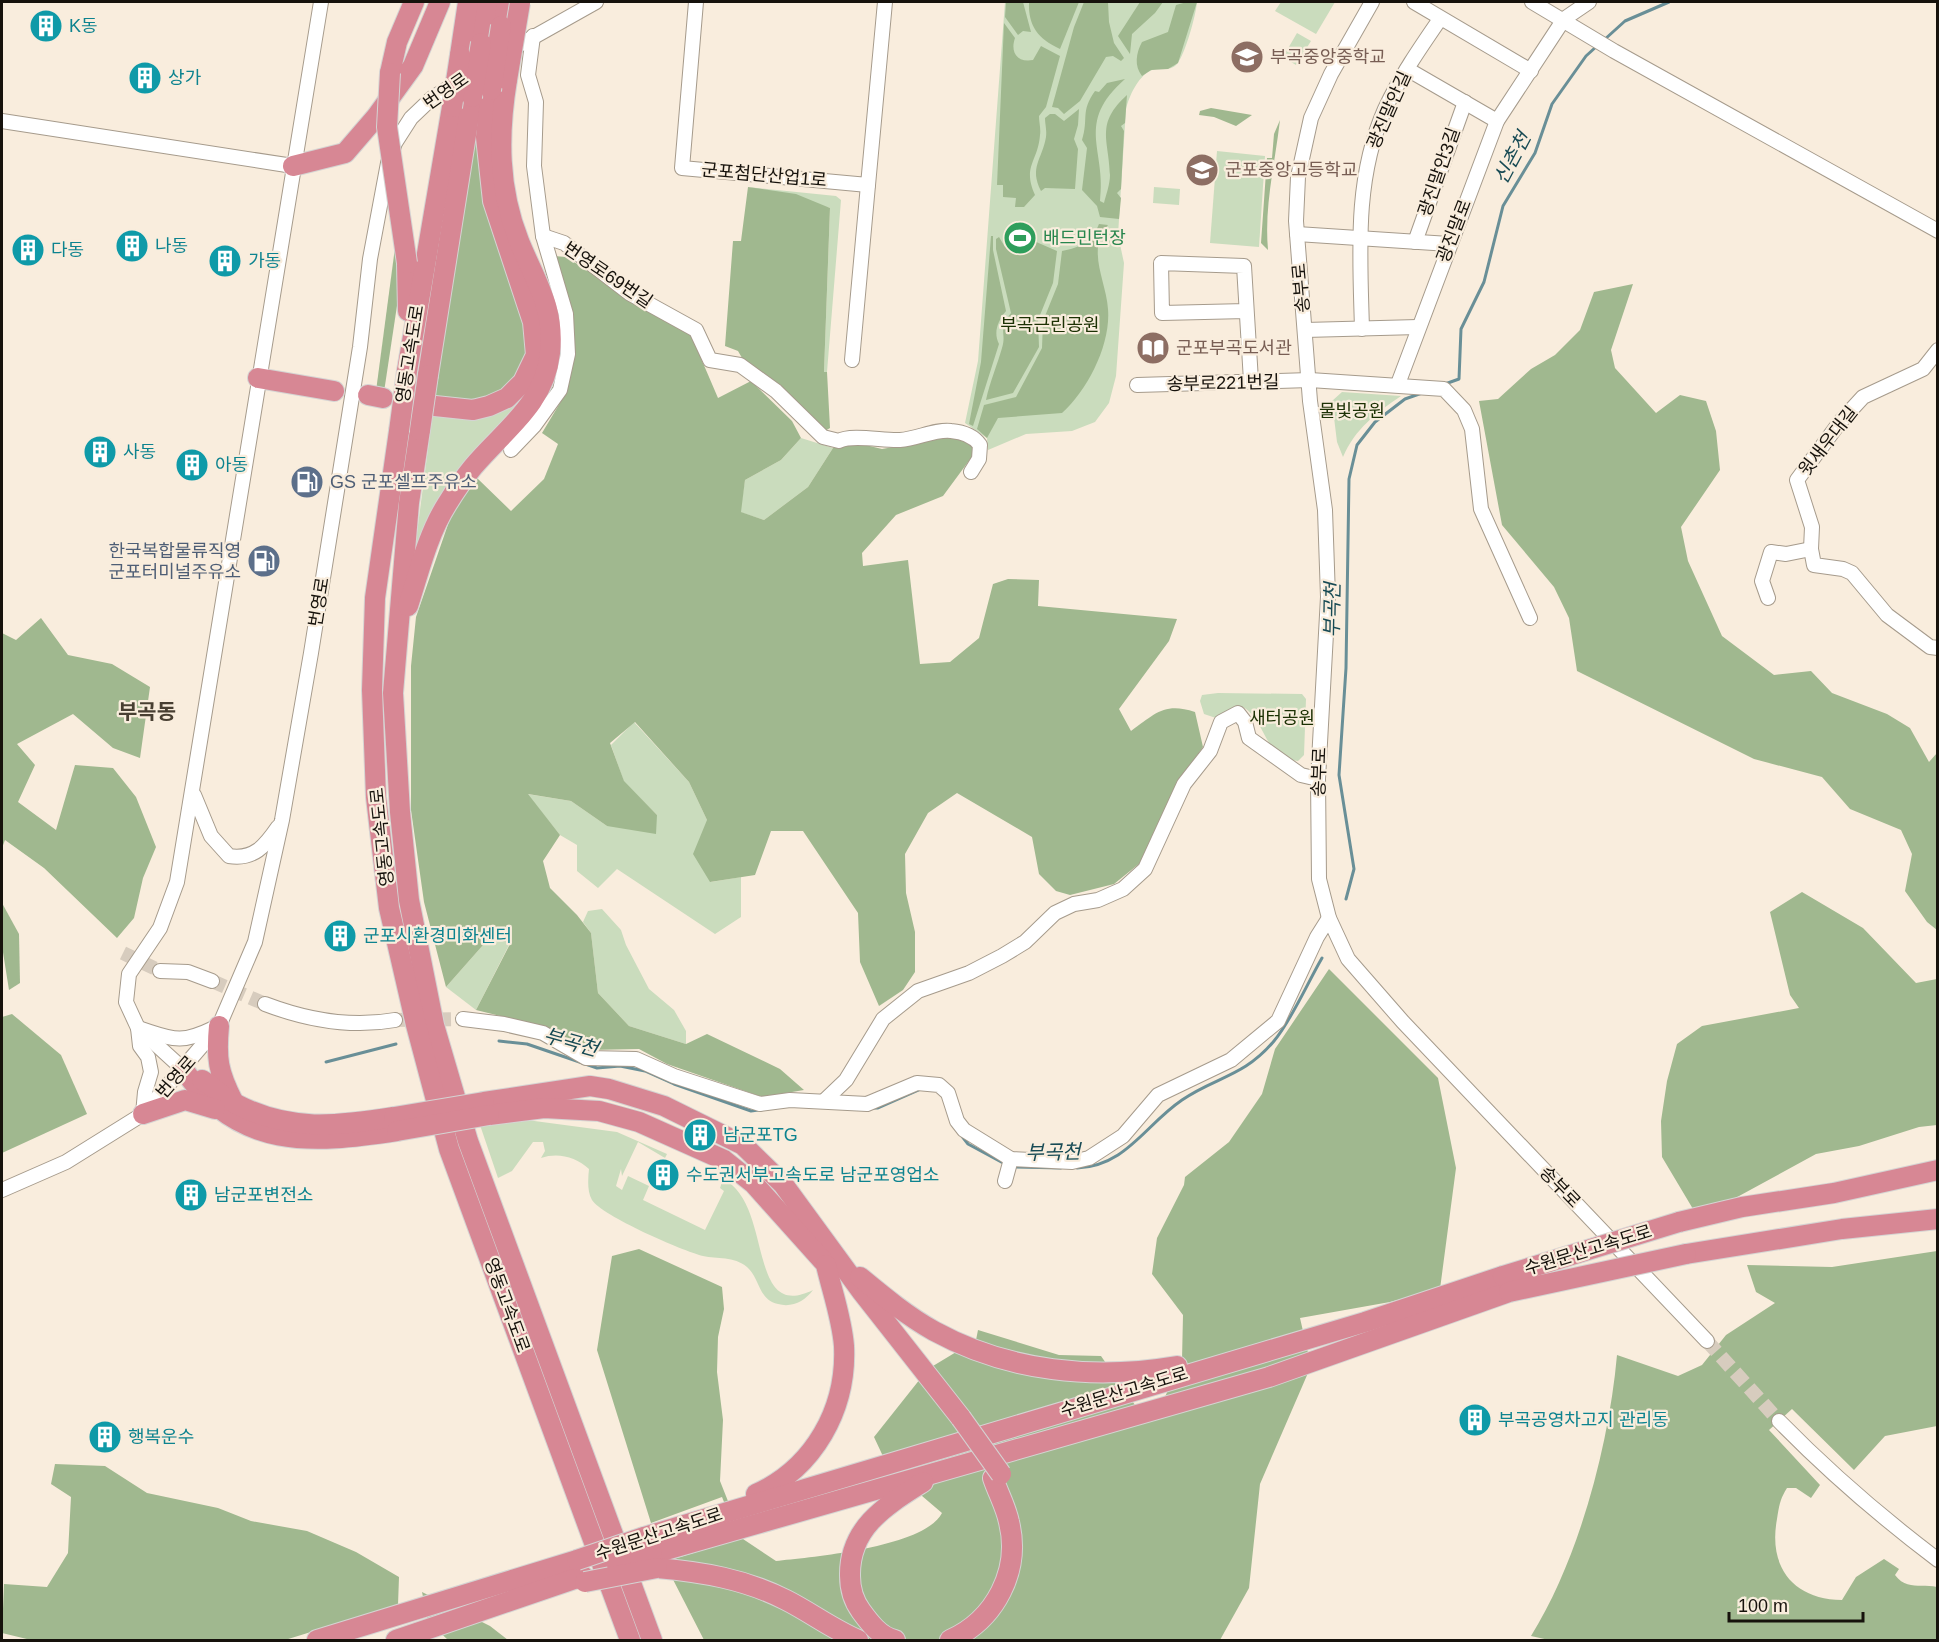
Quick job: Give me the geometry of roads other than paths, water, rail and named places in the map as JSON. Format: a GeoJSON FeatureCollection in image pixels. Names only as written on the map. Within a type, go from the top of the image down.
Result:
{"type":"FeatureCollection","features":[{"type":"Feature","properties":{"kind":"highway"},"geometry":{"type":"LineString","coordinates":[[408,364],[407,263],[387,127],[390,73],[397,42],[414,2]]}},
{"type":"Feature","properties":{"kind":"highway"},"geometry":{"type":"LineString","coordinates":[[293,166],[345,153],[376,117],[413,66],[440,2]]}},
{"type":"Feature","properties":{"kind":"highway","name":"영동고속도로"},"geometry":{"type":"LineString","coordinates":[[468,2],[408,364],[375,598],[372,690],[376,797],[389,908],[416,1025],[449,1149],[630,1641]]}},
{"type":"Feature","properties":{"kind":"highway","name":"영동고속도로"},"geometry":{"type":"LineString","coordinates":[[487,2],[409,503],[393,693],[399,812],[409,900],[434,1026],[468,1141],[652,1641]]}},
{"type":"Feature","properties":{"kind":"highway"},"geometry":{"type":"LineString","coordinates":[[397,643],[430,538],[446,506],[472,467],[527,410],[541,390],[548,370],[550,318],[546,298],[511,216],[501,166],[499,85],[501,26],[515,2]]}},
{"type":"Feature","properties":{"kind":"highway"},"geometry":{"type":"LineString","coordinates":[[435,406],[473,410],[507,398],[523,382],[536,356],[533,322],[493,201],[486,137],[515,2]]}},
{"type":"Feature","properties":{"kind":"highway"},"geometry":{"type":"LineString","coordinates":[[258,378],[334,391]]}},
{"type":"Feature","properties":{"kind":"highway"},"geometry":{"type":"LineString","coordinates":[[219,1026],[216,1058],[227,1107]]}},
{"type":"Feature","properties":{"kind":"highway"},"geometry":{"type":"LineString","coordinates":[[184,1070],[197,1089],[227,1107],[253,1130],[296,1140],[338,1140],[396,1124],[486,1108],[588,1110],[639,1122],[724,1160],[754,1184],[831,1261],[957,1420],[1012,1500],[1017,1522],[1020,1567],[1016,1590],[1001,1614],[974,1641]]}},
{"type":"Feature","properties":{"kind":"highway"},"geometry":{"type":"LineString","coordinates":[[144,1114],[185,1100],[227,1107]]}},
{"type":"Feature","properties":{"kind":"highway","name":"수원문산고속도로"},"geometry":{"type":"LineString","coordinates":[[317,1641],[582,1573],[1269,1377],[1506,1284],[1679,1222],[1742,1207],[1834,1194],[1938,1170]]}},
{"type":"Feature","properties":{"kind":"highway","name":"수원문산고속도로"},"geometry":{"type":"LineString","coordinates":[[651,1553],[702,1520],[1251,1354],[1506,1284],[1842,1229],[1938,1219]]}},
{"type":"Feature","properties":{"kind":"highway"},"geometry":{"type":"LineString","coordinates":[[831,1261],[934,1331],[993,1356],[1044,1369],[1082,1374],[1156,1370],[1251,1354]]}},
{"type":"Feature","properties":{"kind":"highway"},"geometry":{"type":"LineString","coordinates":[[702,1520],[773,1486],[806,1458],[830,1423],[844,1374],[844,1343],[831,1261]]}},
{"type":"Feature","properties":{"kind":"highway"},"geometry":{"type":"LineString","coordinates":[[895,1641],[872,1625],[857,1605],[850,1586],[850,1558],[858,1538],[870,1522],[897,1499],[940,1471]]}},
{"type":"Feature","properties":{"kind":"highway"},"geometry":{"type":"LineString","coordinates":[[950,1641],[977,1625],[990,1610],[1003,1590],[1010,1566],[1012,1544],[1009,1522],[997,1476]]}},
{"type":"Feature","properties":{"kind":"highway"},"geometry":{"type":"LineString","coordinates":[[651,1553],[737,1580],[785,1599],[858,1641]]}},
{"type":"Feature","properties":{"kind":"highway"},"geometry":{"type":"LineString","coordinates":[[626,1567],[660,1641]]}},
{"type":"Feature","properties":{"kind":"highway","name":"수원문산고속도로"},"geometry":{"type":"LineString","coordinates":[[396,1641],[582,1573]]}},
{"type":"Feature","properties":{"kind":"street"},"geometry":{"type":"LineString","coordinates":[[144,1114],[145,1092],[151,1072],[148,1057],[140,1046],[138,1028],[126,1002],[129,974],[160,927],[177,882],[194,793],[258,378],[321,2]]}},
{"type":"Feature","properties":{"kind":"street","name":"번영로"},"geometry":{"type":"LineString","coordinates":[[2,1190],[66,1162],[144,1114],[184,1070],[219,1026],[255,942],[282,820],[360,347],[370,259],[388,163],[395,143],[411,118],[432,98],[533,36],[596,2]]}},
{"type":"Feature","properties":{"kind":"street"},"geometry":{"type":"LineString","coordinates":[[689,2],[694,22]]}},
{"type":"Feature","properties":{"kind":"street","name":"군포첨단산업1로"},"geometry":{"type":"LineString","coordinates":[[696,2],[682,168],[868,185]]}},
{"type":"Feature","properties":{"kind":"street"},"geometry":{"type":"LineString","coordinates":[[852,360],[885,2]]}},
{"type":"Feature","properties":{"kind":"street","name":"송부로"},"geometry":{"type":"LineString","coordinates":[[1372,2],[1330,74],[1311,118],[1298,177],[1297,234],[1310,380],[1325,510],[1328,597],[1318,779],[1319,879],[1329,918],[1348,958],[1403,1022],[1707,1341]]}},
{"type":"Feature","properties":{"kind":"street"},"geometry":{"type":"LineString","coordinates":[[1414,2],[1531,71]]}},
{"type":"Feature","properties":{"kind":"street"},"geometry":{"type":"LineString","coordinates":[[1532,2],[1564,19],[1614,51],[1938,231]]}},
{"type":"Feature","properties":{"kind":"street","name":"광진말로"},"geometry":{"type":"LineString","coordinates":[[1404,385],[1418,327],[1497,121],[1564,19],[1589,2]]}},
{"type":"Feature","properties":{"kind":"street","name":"광진말안길"},"geometry":{"type":"LineString","coordinates":[[1362,329],[1359,238],[1362,194],[1369,155],[1385,110],[1407,69],[1440,19]]}},
{"type":"Feature","properties":{"kind":"street","name":"번영로69번길"},"geometry":{"type":"LineString","coordinates":[[511,450],[534,426],[560,390],[568,354],[566,314],[543,236],[534,166],[536,102],[528,75],[533,36]]}},
{"type":"Feature","properties":{"kind":"street"},"geometry":{"type":"LineString","coordinates":[[1407,69],[1497,121]]}},
{"type":"Feature","properties":{"kind":"street","name":"광진말안3길"},"geometry":{"type":"LineString","coordinates":[[1415,242],[1465,102]]}},
{"type":"Feature","properties":{"kind":"street"},"geometry":{"type":"LineString","coordinates":[[2,121],[293,166]]}},
{"type":"Feature","properties":{"kind":"street"},"geometry":{"type":"LineString","coordinates":[[1297,234],[1449,244]]}},
{"type":"Feature","properties":{"kind":"street","name":"번영로69번길"},"geometry":{"type":"LineString","coordinates":[[543,236],[564,243],[629,292],[696,330],[710,360],[740,365],[776,391],[824,437],[839,441],[846,437],[869,441],[902,440],[948,430],[965,433],[980,445],[979,459],[971,472]]}},
{"type":"Feature","properties":{"kind":"street"},"geometry":{"type":"LineString","coordinates":[[1246,311],[1162,313],[1161,263],[1244,266],[1251,381]]}},
{"type":"Feature","properties":{"kind":"street"},"geometry":{"type":"LineString","coordinates":[[1305,330],[1418,327]]}},
{"type":"Feature","properties":{"kind":"street","name":"윗새우대길"},"geometry":{"type":"LineString","coordinates":[[1811,549],[1812,527],[1797,480],[1803,470],[1863,397],[1923,369],[1938,350]]}},
{"type":"Feature","properties":{"kind":"street","name":"송부로221번길"},"geometry":{"type":"LineString","coordinates":[[1137,385],[1310,380],[1444,389],[1464,410],[1472,429],[1481,509],[1530,618]]}},
{"type":"Feature","properties":{"kind":"street"},"geometry":{"type":"LineString","coordinates":[[1768,598],[1762,581],[1771,552],[1786,554],[1811,549],[1814,565],[1843,569],[1852,573],[1887,615],[1930,647],[1938,648]]}},
{"type":"Feature","properties":{"kind":"street"},"geometry":{"type":"LineString","coordinates":[[824,1101],[846,1080],[883,1019],[918,991],[969,973],[1002,956],[1025,942],[1055,913],[1074,904],[1098,900],[1123,889],[1145,869],[1184,784],[1210,751],[1221,722],[1238,713],[1245,722],[1249,738],[1301,775],[1318,779]]}},
{"type":"Feature","properties":{"kind":"street"},"geometry":{"type":"LineString","coordinates":[[194,793],[212,836],[230,856],[251,856],[266,845],[282,820]]}},
{"type":"Feature","properties":{"kind":"street"},"geometry":{"type":"LineString","coordinates":[[463,1019],[504,1024],[543,1033],[586,1058],[636,1059],[674,1076],[760,1104],[790,1100],[867,1104],[917,1083],[939,1085],[948,1093],[957,1121],[964,1130],[1011,1159],[1072,1162],[1089,1158],[1123,1136],[1158,1095],[1232,1060],[1278,1021],[1317,937],[1329,918]]}},
{"type":"Feature","properties":{"kind":"street"},"geometry":{"type":"LineString","coordinates":[[160,971],[188,972],[212,981]]}},
{"type":"Feature","properties":{"kind":"street"},"geometry":{"type":"LineString","coordinates":[[265,1004],[292,1015],[336,1022],[369,1024],[395,1020]]}},
{"type":"Feature","properties":{"kind":"street"},"geometry":{"type":"LineString","coordinates":[[138,1028],[174,1040],[191,1040],[219,1026]]}},
{"type":"Feature","properties":{"kind":"street"},"geometry":{"type":"LineString","coordinates":[[138,1028],[184,1070]]}},
{"type":"Feature","properties":{"kind":"street"},"geometry":{"type":"LineString","coordinates":[[1005,1181],[1011,1159]]}},
{"type":"Feature","properties":{"kind":"street"},"geometry":{"type":"LineString","coordinates":[[1779,1421],[1820,1463],[1875,1512],[1938,1560]]}},
{"type":"Feature","properties":{"kind":"waterway","name":"신촌천"},"geometry":{"type":"LineString","coordinates":[[1604,40],[1625,21],[1669,2]]}},
{"type":"Feature","properties":{"kind":"waterway","name":"신촌천"},"geometry":{"type":"LineString","coordinates":[[1445,384],[1459,379],[1461,329],[1484,282],[1503,206],[1535,153],[1552,104],[1586,56],[1597,46]]}},
{"type":"Feature","properties":{"kind":"waterway","name":"부곡천"},"geometry":{"type":"LineString","coordinates":[[1346,899],[1354,869],[1339,775],[1346,668],[1349,479],[1357,445],[1375,422],[1405,399],[1422,393]]}},
{"type":"Feature","properties":{"kind":"waterway","name":"부곡천"},"geometry":{"type":"LineString","coordinates":[[1077,1168],[1094,1166],[1122,1152],[1182,1100],[1240,1069],[1263,1053],[1287,1023],[1322,958]]}},
{"type":"Feature","properties":{"kind":"waterway","name":"부곡천"},"geometry":{"type":"LineString","coordinates":[[499,1041],[527,1044],[597,1068],[620,1066],[645,1071],[674,1084],[751,1111],[781,1107]]}},
{"type":"Feature","properties":{"kind":"waterway","name":"부곡천"},"geometry":{"type":"LineString","coordinates":[[326,1062],[396,1044]]}},
{"type":"Feature","properties":{"kind":"waterway","name":"부곡천"},"geometry":{"type":"LineString","coordinates":[[871,1108],[878,1108],[921,1089]]}},
{"type":"Feature","properties":{"kind":"waterway","name":"부곡천"},"geometry":{"type":"LineString","coordinates":[[961,1135],[968,1144],[1005,1164]]}},
{"type":"Feature","properties":{"kind":"waterway","name":"부곡천"},"geometry":{"type":"LineString","coordinates":[[1014,1167],[1061,1168]]}},
{"type":"Feature","properties":{"kind":"tunnel"},"geometry":{"type":"LineString","coordinates":[[123,953],[160,971]]}},
{"type":"Feature","properties":{"kind":"tunnel"},"geometry":{"type":"LineString","coordinates":[[212,981],[265,1004]]}},
{"type":"Feature","properties":{"kind":"tunnel"},"geometry":{"type":"LineString","coordinates":[[395,1020],[463,1019]]}},
{"type":"Feature","properties":{"kind":"tunnel"},"geometry":{"type":"LineString","coordinates":[[1707,1341],[1779,1421]]}},
{"type":"Feature","properties":{"kind":"place","name":"K동"},"geometry":{"type":"Point","coordinates":[46,26]}},
{"type":"Feature","properties":{"kind":"place","name":"부곡중앙중학교"},"geometry":{"type":"Point","coordinates":[1247,57]}},
{"type":"Feature","properties":{"kind":"place","name":"상가"},"geometry":{"type":"Point","coordinates":[145,78]}},
{"type":"Feature","properties":{"kind":"place","name":"군포중앙고등학교"},"geometry":{"type":"Point","coordinates":[1202,170]}},
{"type":"Feature","properties":{"kind":"place","name":"배드민턴장"},"geometry":{"type":"Point","coordinates":[1020,238]}},
{"type":"Feature","properties":{"kind":"place","name":"나동"},"geometry":{"type":"Point","coordinates":[132,246]}},
{"type":"Feature","properties":{"kind":"place","name":"다동"},"geometry":{"type":"Point","coordinates":[28,250]}},
{"type":"Feature","properties":{"kind":"place","name":"가동"},"geometry":{"type":"Point","coordinates":[225,261]}},
{"type":"Feature","properties":{"kind":"place","name":"군포부곡도서관"},"geometry":{"type":"Point","coordinates":[1153,348]}},
{"type":"Feature","properties":{"kind":"place","name":"사동"},"geometry":{"type":"Point","coordinates":[100,452]}},
{"type":"Feature","properties":{"kind":"place","name":"아동"},"geometry":{"type":"Point","coordinates":[192,465]}},
{"type":"Feature","properties":{"kind":"place","name":"GS 군포셀프주유소"},"geometry":{"type":"Point","coordinates":[307,482]}},
{"type":"Feature","properties":{"kind":"place","name":"한국복합물류직영 군포터미널주유소"},"geometry":{"type":"Point","coordinates":[264,561]}},
{"type":"Feature","properties":{"kind":"place","name":"군포시환경미화센터"},"geometry":{"type":"Point","coordinates":[340,936]}},
{"type":"Feature","properties":{"kind":"place","name":"남군포TG"},"geometry":{"type":"Point","coordinates":[700,1135]}},
{"type":"Feature","properties":{"kind":"place","name":"수도권서부고속도로 남군포영업소"},"geometry":{"type":"Point","coordinates":[663,1175]}},
{"type":"Feature","properties":{"kind":"place","name":"남군포변전소"},"geometry":{"type":"Point","coordinates":[191,1195]}},
{"type":"Feature","properties":{"kind":"place","name":"부곡공영차고지 관리동"},"geometry":{"type":"Point","coordinates":[1475,1420]}},
{"type":"Feature","properties":{"kind":"place","name":"행복운수"},"geometry":{"type":"Point","coordinates":[105,1437]}},
{"type":"Feature","properties":{"kind":"district","name":"부곡동"},"geometry":{"type":"Point","coordinates":[147,712]}},
{"type":"Feature","properties":{"kind":"park label","name":"부곡근린공원"},"geometry":{"type":"Point","coordinates":[1050,325]}},
{"type":"Feature","properties":{"kind":"park label","name":"물빛공원"},"geometry":{"type":"Point","coordinates":[1352,411]}},
{"type":"Feature","properties":{"kind":"park label","name":"새터공원"},"geometry":{"type":"Point","coordinates":[1282,718]}}]}
